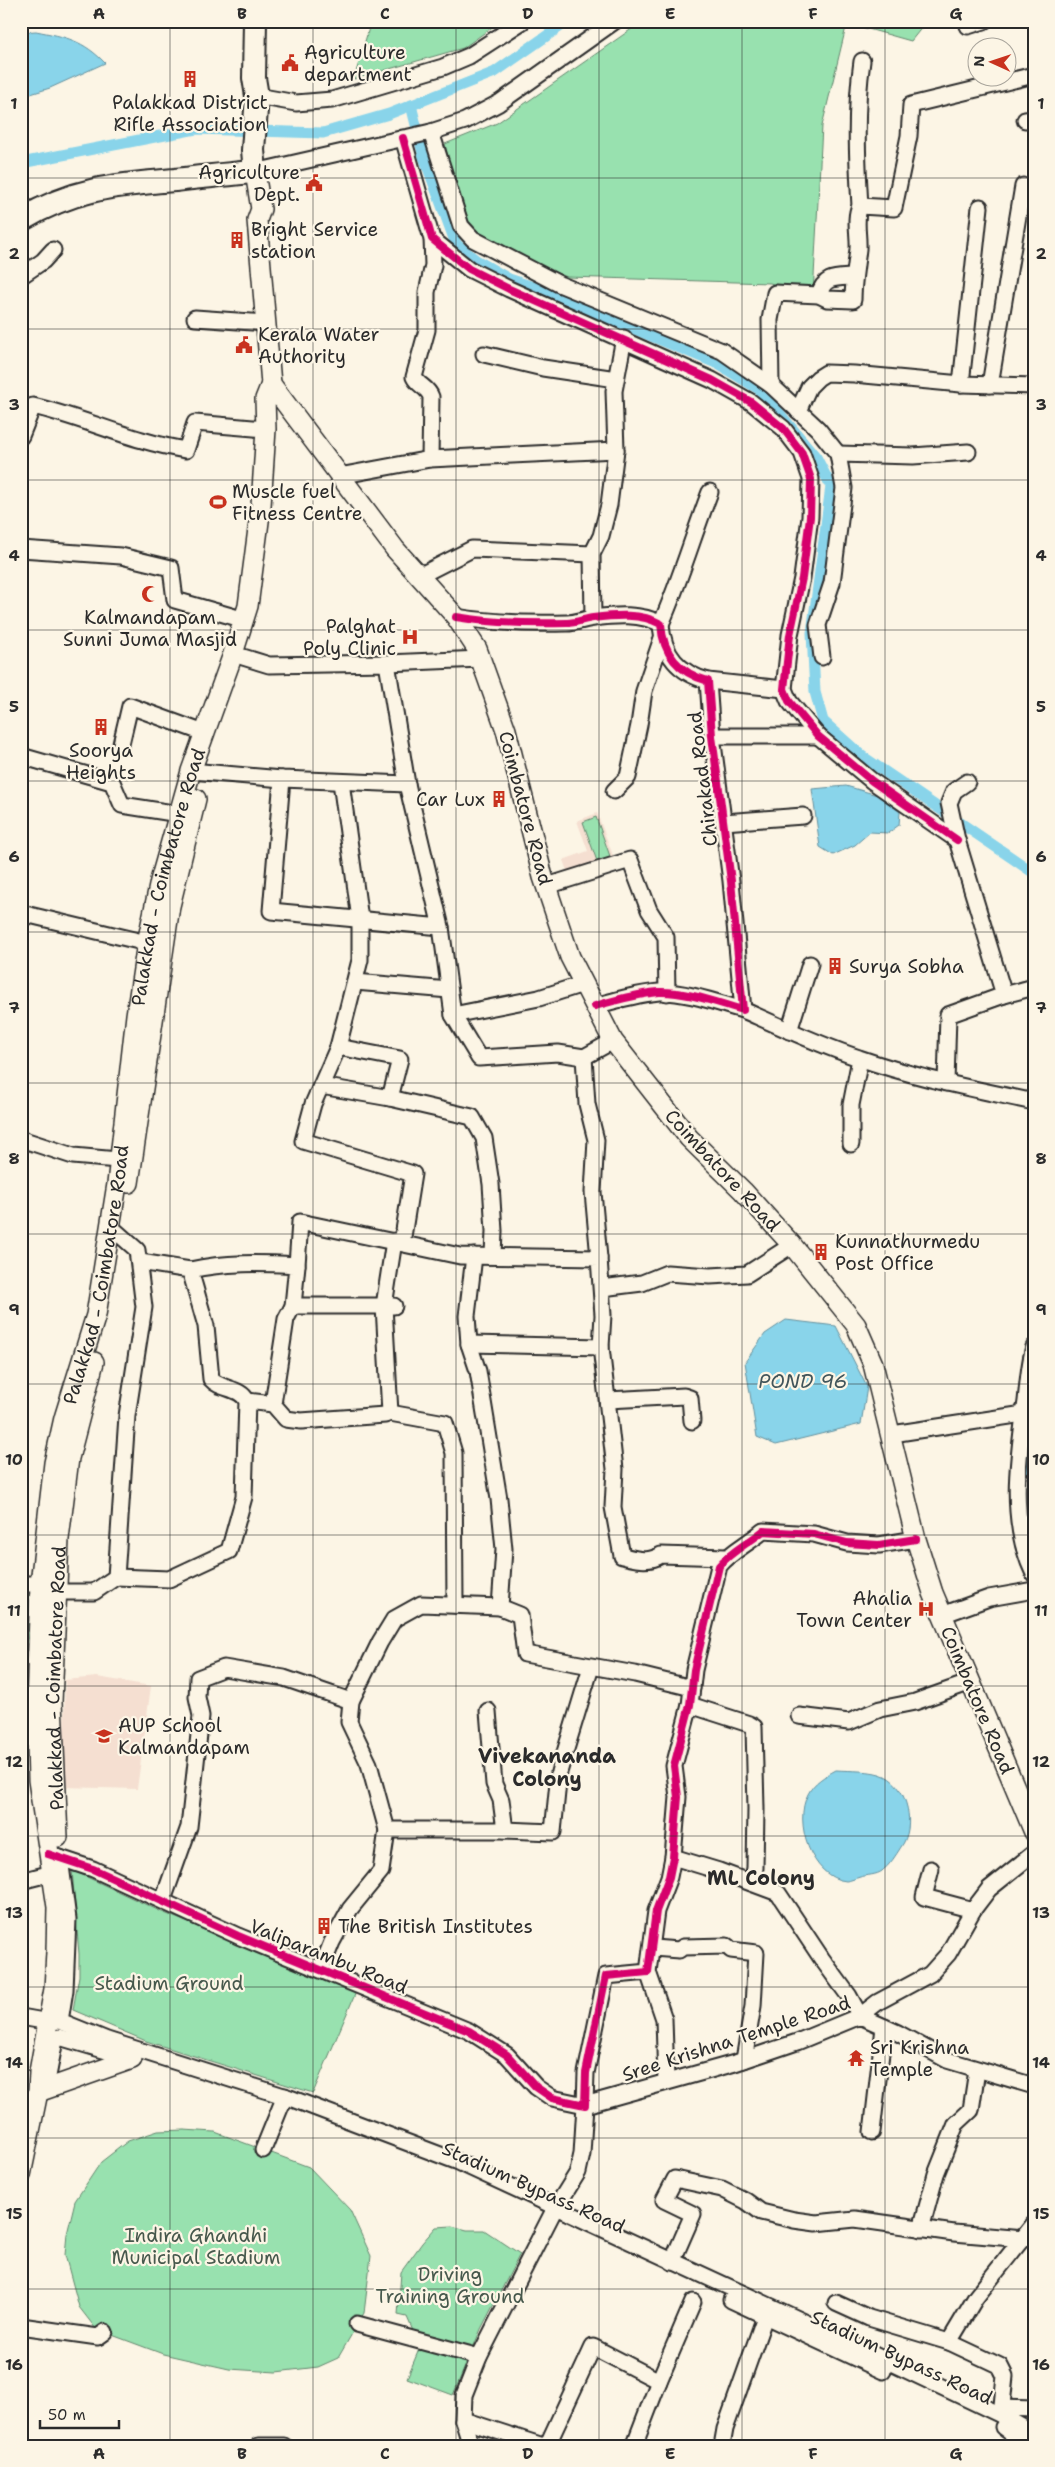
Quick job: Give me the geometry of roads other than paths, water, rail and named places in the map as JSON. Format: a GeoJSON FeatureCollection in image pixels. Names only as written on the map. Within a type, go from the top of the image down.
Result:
{"type":"FeatureCollection","features":[{"type":"Feature","properties":{"kind":"highway","name":"Palakkad - Coimbatore Road"},"geometry":{"type":"LineString","coordinates":[[248,160],[255,21]]}},
{"type":"Feature","properties":{"kind":"highway"},"geometry":{"type":"LineString","coordinates":[[21,207],[62,185],[111,185],[248,160]]}},
{"type":"Feature","properties":{"kind":"highway"},"geometry":{"type":"LineString","coordinates":[[21,220],[82,186]]}},
{"type":"Feature","properties":{"kind":"main road","name":"Palakkad - Coimbatore Road"},"geometry":{"type":"LineString","coordinates":[[21,2175],[38,2092],[39,2072],[55,2022],[54,1989],[57,1916],[53,1862],[56,1823],[36,1707],[44,1586],[59,1539],[69,1458],[106,1319],[125,1161],[170,906],[168,883],[179,814],[243,657],[260,599],[272,520],[278,410],[270,384],[257,220],[261,209],[248,160]]}},
{"type":"Feature","properties":{"kind":"main road","name":"Palakkad - Coimbatore Road"},"geometry":{"type":"LineString","coordinates":[[125,1161],[136,1015],[147,943],[168,883],[197,771],[204,733],[245,620],[261,506],[266,429],[265,399],[270,384]]}},
{"type":"Feature","properties":{"kind":"main road","name":"Coimbatore Road"},"geometry":{"type":"LineString","coordinates":[[270,384],[395,548],[456,617],[478,650],[506,730],[547,886],[570,956],[613,1041],[689,1138],[742,1190],[792,1245],[856,1325],[873,1364],[892,1434],[916,1540],[942,1615],[1034,1832]]}},
{"type":"Feature","properties":{"kind":"main road"},"geometry":{"type":"LineString","coordinates":[[38,2092],[132,2059]]}},
{"type":"Feature","properties":{"kind":"street"},"geometry":{"type":"LineString","coordinates":[[252,96],[296,103],[332,100],[443,67],[469,56],[522,21]]}},
{"type":"Feature","properties":{"kind":"street"},"geometry":{"type":"LineString","coordinates":[[248,160],[282,166],[431,132],[465,121],[499,102],[615,21]]}},
{"type":"Feature","properties":{"kind":"street"},"geometry":{"type":"LineString","coordinates":[[968,26],[984,21]]}},
{"type":"Feature","properties":{"kind":"street"},"geometry":{"type":"LineString","coordinates":[[771,385],[770,320],[775,293],[820,295],[828,299],[853,300],[853,277],[858,247],[857,213],[860,206],[856,143],[858,92],[862,61]]}},
{"type":"Feature","properties":{"kind":"street"},"geometry":{"type":"LineString","coordinates":[[860,206],[894,208],[909,136],[911,105],[1034,75]]}},
{"type":"Feature","properties":{"kind":"street"},"geometry":{"type":"LineString","coordinates":[[431,132],[462,226],[472,239],[559,284],[722,352],[771,385],[818,429],[838,454],[844,488],[832,583],[818,625],[822,657]]}},
{"type":"Feature","properties":{"kind":"street"},"geometry":{"type":"LineString","coordinates":[[403,138],[432,239],[433,265],[427,292],[427,330],[414,377],[417,384],[430,392],[431,397],[430,459]]}},
{"type":"Feature","properties":{"kind":"street"},"geometry":{"type":"LineString","coordinates":[[990,385],[1023,186]]}},
{"type":"Feature","properties":{"kind":"street"},"geometry":{"type":"LineString","coordinates":[[961,384],[980,207]]}},
{"type":"Feature","properties":{"kind":"street"},"geometry":{"type":"LineString","coordinates":[[432,239],[469,269],[624,338],[712,380],[751,402],[783,428],[802,453],[810,478],[810,517],[802,578],[790,635],[784,689],[794,708],[818,736],[872,781],[957,840]]}},
{"type":"Feature","properties":{"kind":"street"},"geometry":{"type":"LineString","coordinates":[[21,276],[43,261],[53,250]]}},
{"type":"Feature","properties":{"kind":"street"},"geometry":{"type":"LineString","coordinates":[[820,295],[822,284],[828,278],[853,277]]}},
{"type":"Feature","properties":{"kind":"street"},"geometry":{"type":"LineString","coordinates":[[195,318],[265,322]]}},
{"type":"Feature","properties":{"kind":"street"},"geometry":{"type":"LineString","coordinates":[[593,618],[592,554],[601,536],[609,505],[616,450],[614,391],[624,338]]}},
{"type":"Feature","properties":{"kind":"street"},"geometry":{"type":"LineString","coordinates":[[484,354],[543,368],[616,379]]}},
{"type":"Feature","properties":{"kind":"street"},"geometry":{"type":"LineString","coordinates":[[798,411],[809,387],[826,373],[961,384],[1034,386]]}},
{"type":"Feature","properties":{"kind":"street"},"geometry":{"type":"LineString","coordinates":[[21,436],[34,406],[66,414],[154,445],[186,450],[195,423],[266,429]]}},
{"type":"Feature","properties":{"kind":"street"},"geometry":{"type":"LineString","coordinates":[[339,476],[430,459],[616,450]]}},
{"type":"Feature","properties":{"kind":"street"},"geometry":{"type":"LineString","coordinates":[[838,454],[913,456],[968,452]]}},
{"type":"Feature","properties":{"kind":"street"},"geometry":{"type":"LineString","coordinates":[[614,790],[628,777],[644,690],[693,538],[710,492]]}},
{"type":"Feature","properties":{"kind":"street"},"geometry":{"type":"LineString","coordinates":[[21,549],[121,556],[171,568],[175,600],[245,620]]}},
{"type":"Feature","properties":{"kind":"street"},"geometry":{"type":"LineString","coordinates":[[419,576],[472,549],[592,554]]}},
{"type":"Feature","properties":{"kind":"street"},"geometry":{"type":"LineString","coordinates":[[456,617],[512,623],[570,623],[593,618],[639,616],[662,631],[678,668],[692,677],[708,681],[784,689]]}},
{"type":"Feature","properties":{"kind":"street"},"geometry":{"type":"LineString","coordinates":[[243,657],[269,665],[481,659]]}},
{"type":"Feature","properties":{"kind":"street"},"geometry":{"type":"LineString","coordinates":[[387,663],[396,732],[441,926],[453,1014],[479,1058],[558,1053],[584,1058],[613,1041]]}},
{"type":"Feature","properties":{"kind":"street","name":"Chirakad Road"},"geometry":{"type":"LineString","coordinates":[[708,681],[712,736],[724,822],[742,1010]]}},
{"type":"Feature","properties":{"kind":"street"},"geometry":{"type":"LineString","coordinates":[[121,744],[130,706],[204,733]]}},
{"type":"Feature","properties":{"kind":"street"},"geometry":{"type":"LineString","coordinates":[[712,736],[818,736]]}},
{"type":"Feature","properties":{"kind":"street"},"geometry":{"type":"LineString","coordinates":[[21,756],[112,782],[122,805],[179,814]]}},
{"type":"Feature","properties":{"kind":"street"},"geometry":{"type":"LineString","coordinates":[[197,771],[282,779],[407,784]]}},
{"type":"Feature","properties":{"kind":"street"},"geometry":{"type":"LineString","coordinates":[[282,779],[271,911],[441,926]]}},
{"type":"Feature","properties":{"kind":"street"},"geometry":{"type":"LineString","coordinates":[[341,782],[360,919],[360,960],[338,1047],[313,1104],[303,1141],[413,1174],[398,1242],[389,1306],[390,1413]]}},
{"type":"Feature","properties":{"kind":"street"},"geometry":{"type":"LineString","coordinates":[[968,782],[954,790],[949,803],[957,840],[1004,994]]}},
{"type":"Feature","properties":{"kind":"street"},"geometry":{"type":"LineString","coordinates":[[724,822],[803,816]]}},
{"type":"Feature","properties":{"kind":"street"},"geometry":{"type":"LineString","coordinates":[[547,886],[630,860],[650,910],[666,937],[667,993]]}},
{"type":"Feature","properties":{"kind":"street"},"geometry":{"type":"LineString","coordinates":[[21,913],[147,943]]}},
{"type":"Feature","properties":{"kind":"street"},"geometry":{"type":"LineString","coordinates":[[789,1031],[810,964]]}},
{"type":"Feature","properties":{"kind":"street"},"geometry":{"type":"LineString","coordinates":[[355,982],[449,990]]}},
{"type":"Feature","properties":{"kind":"street"},"geometry":{"type":"LineString","coordinates":[[453,1014],[539,998],[583,984]]}},
{"type":"Feature","properties":{"kind":"street"},"geometry":{"type":"LineString","coordinates":[[946,1083],[948,1015],[1004,994],[1034,987]]}},
{"type":"Feature","properties":{"kind":"street"},"geometry":{"type":"LineString","coordinates":[[595,1006],[623,998],[667,993],[702,999],[742,1010],[860,1059],[946,1083],[1034,1102]]}},
{"type":"Feature","properties":{"kind":"street"},"geometry":{"type":"LineString","coordinates":[[338,1047],[400,1059],[390,1098]]}},
{"type":"Feature","properties":{"kind":"street"},"geometry":{"type":"LineString","coordinates":[[584,1058],[587,1104],[596,1140],[593,1192],[602,1288],[601,1346],[615,1469],[613,1507],[622,1556],[641,1560],[655,1559],[661,1554],[726,1557]]}},
{"type":"Feature","properties":{"kind":"street"},"geometry":{"type":"LineString","coordinates":[[851,1144],[851,1105],[860,1059]]}},
{"type":"Feature","properties":{"kind":"street"},"geometry":{"type":"LineString","coordinates":[[321,1086],[390,1098],[472,1117],[484,1138],[491,1184],[494,1231],[493,1255]]}},
{"type":"Feature","properties":{"kind":"street"},"geometry":{"type":"LineString","coordinates":[[24,1142],[73,1156],[125,1161]]}},
{"type":"Feature","properties":{"kind":"street"},"geometry":{"type":"LineString","coordinates":[[273,1404],[286,1319],[293,1306],[300,1222],[460,1256],[599,1258]]}},
{"type":"Feature","properties":{"kind":"street"},"geometry":{"type":"LineString","coordinates":[[116,1232],[137,1250],[140,1262],[144,1307],[127,1416],[116,1577]]}},
{"type":"Feature","properties":{"kind":"street"},"geometry":{"type":"LineString","coordinates":[[602,1288],[642,1283],[667,1273],[725,1276],[747,1274],[792,1245]]}},
{"type":"Feature","properties":{"kind":"street"},"geometry":{"type":"LineString","coordinates":[[474,1256],[468,1316],[469,1344],[478,1371],[499,1499],[504,1549],[500,1607]]}},
{"type":"Feature","properties":{"kind":"street"},"geometry":{"type":"LineString","coordinates":[[140,1262],[190,1270],[216,1264],[246,1262],[297,1265]]}},
{"type":"Feature","properties":{"kind":"street"},"geometry":{"type":"LineString","coordinates":[[44,1586],[94,1592],[116,1577],[169,1579],[229,1551],[244,1497],[247,1401],[241,1393],[215,1384],[211,1379],[206,1326],[190,1270]]}},
{"type":"Feature","properties":{"kind":"street"},"geometry":{"type":"LineString","coordinates":[[293,1306],[389,1306]]}},
{"type":"Feature","properties":{"kind":"street"},"geometry":{"type":"LineString","coordinates":[[469,1344],[601,1346]]}},
{"type":"Feature","properties":{"kind":"street"},"geometry":{"type":"LineString","coordinates":[[1034,1348],[1020,1440],[1018,1525],[1026,1557],[1034,1574]]}},
{"type":"Feature","properties":{"kind":"street"},"geometry":{"type":"LineString","coordinates":[[608,1400],[684,1396],[690,1398],[692,1421]]}},
{"type":"Feature","properties":{"kind":"street"},"geometry":{"type":"LineString","coordinates":[[247,1401],[273,1404],[286,1419],[301,1421],[385,1416],[390,1413],[445,1423],[454,1452],[455,1605]]}},
{"type":"Feature","properties":{"kind":"street"},"geometry":{"type":"LineString","coordinates":[[892,1434],[1024,1414]]}},
{"type":"Feature","properties":{"kind":"street"},"geometry":{"type":"LineString","coordinates":[[1034,1480],[1034,1517]]}},
{"type":"Feature","properties":{"kind":"street"},"geometry":{"type":"LineString","coordinates":[[666,2081],[664,2019],[648,1972],[653,1948],[656,1911],[669,1877],[673,1857],[678,1797],[674,1766],[690,1705],[692,1688],[719,1566],[726,1557],[740,1550],[763,1532],[814,1534],[847,1543],[863,1544],[898,1543],[916,1540]]}},
{"type":"Feature","properties":{"kind":"street"},"geometry":{"type":"LineString","coordinates":[[942,1615],[989,1598],[1034,1590]]}},
{"type":"Feature","properties":{"kind":"street"},"geometry":{"type":"LineString","coordinates":[[321,1970],[332,1942],[350,1910],[381,1871],[387,1830],[369,1764],[349,1722],[351,1701],[394,1618],[421,1604],[500,1607],[520,1615],[525,1654],[635,1674],[692,1688]]}},
{"type":"Feature","properties":{"kind":"street"},"geometry":{"type":"LineString","coordinates":[[387,1830],[553,1832],[558,1772],[591,1667]]}},
{"type":"Feature","properties":{"kind":"street"},"geometry":{"type":"LineString","coordinates":[[163,1900],[190,1827],[201,1716],[197,1697],[198,1678],[224,1668],[284,1678],[351,1701]]}},
{"type":"Feature","properties":{"kind":"street"},"geometry":{"type":"LineString","coordinates":[[799,1716],[849,1722],[880,1709],[915,1702],[971,1682]]}},
{"type":"Feature","properties":{"kind":"street"},"geometry":{"type":"LineString","coordinates":[[690,1705],[750,1724],[754,1727],[757,1794],[752,1883]]}},
{"type":"Feature","properties":{"kind":"street"},"geometry":{"type":"LineString","coordinates":[[488,1711],[494,1784],[501,1800],[505,1830]]}},
{"type":"Feature","properties":{"kind":"street"},"geometry":{"type":"LineString","coordinates":[[673,1857],[778,1893],[849,1996],[860,2016],[878,2002],[930,1974],[948,1954],[973,1910],[989,1889],[1034,1854]]}},
{"type":"Feature","properties":{"kind":"street"},"geometry":{"type":"LineString","coordinates":[[21,1881],[53,1862]]}},
{"type":"Feature","properties":{"kind":"street","name":"Valiparambu Road"},"geometry":{"type":"LineString","coordinates":[[53,1862],[93,1869],[238,1936],[469,2031],[507,2055],[536,2087],[552,2098],[585,2105]]}},
{"type":"Feature","properties":{"kind":"street"},"geometry":{"type":"LineString","coordinates":[[932,1869],[924,1898],[973,1910]]}},
{"type":"Feature","properties":{"kind":"street"},"geometry":{"type":"LineString","coordinates":[[653,1948],[679,1950],[683,1947],[727,1946],[731,1950],[756,1953],[753,2006],[744,2060]]}},
{"type":"Feature","properties":{"kind":"street"},"geometry":{"type":"LineString","coordinates":[[471,2446],[463,2420],[464,2395],[479,2357],[554,2210],[578,2172],[582,2154],[586,2074],[606,1976],[648,1972]]}},
{"type":"Feature","properties":{"kind":"street","name":"Sree Krishna Temple Road"},"geometry":{"type":"LineString","coordinates":[[585,2105],[744,2060],[860,2016],[947,2060],[1034,2086]]}},
{"type":"Feature","properties":{"kind":"street"},"geometry":{"type":"LineString","coordinates":[[21,2017],[55,2022],[284,2100],[263,2150]]}},
{"type":"Feature","properties":{"kind":"street"},"geometry":{"type":"LineString","coordinates":[[872,2132],[884,2027]]}},
{"type":"Feature","properties":{"kind":"street","name":"Stadium Bypass Road"},"geometry":{"type":"LineString","coordinates":[[38,2092],[48,2076],[55,2040],[59,2037],[242,2090],[284,2100],[554,2210],[672,2262],[767,2311],[1001,2411],[1034,2434]]}},
{"type":"Feature","properties":{"kind":"street"},"geometry":{"type":"LineString","coordinates":[[921,2229],[936,2174],[956,2124],[971,2110],[976,2070]]}},
{"type":"Feature","properties":{"kind":"street"},"geometry":{"type":"LineString","coordinates":[[672,2262],[693,2214],[664,2200],[675,2179],[722,2189],[746,2201],[761,2212],[794,2220],[816,2223],[855,2219],[921,2229],[1024,2239]]}},
{"type":"Feature","properties":{"kind":"street","name":"Stadium Bypass Road"},"geometry":{"type":"LineString","coordinates":[[554,2210],[767,2311],[1000,2425],[1028,2446]]}},
{"type":"Feature","properties":{"kind":"street"},"geometry":{"type":"LineString","coordinates":[[949,2342],[976,2296],[997,2268],[1024,2239],[1034,2224]]}},
{"type":"Feature","properties":{"kind":"street"},"geometry":{"type":"LineString","coordinates":[[634,2446],[659,2381],[693,2302]]}},
{"type":"Feature","properties":{"kind":"street"},"geometry":{"type":"LineString","coordinates":[[836,2303],[869,2318],[949,2342],[1000,2366],[1005,2376],[1001,2411],[1034,2409]]}},
{"type":"Feature","properties":{"kind":"street"},"geometry":{"type":"LineString","coordinates":[[722,2446],[725,2429],[767,2311]]}},
{"type":"Feature","properties":{"kind":"street"},"geometry":{"type":"LineString","coordinates":[[357,2324],[479,2357]]}},
{"type":"Feature","properties":{"kind":"street"},"geometry":{"type":"LineString","coordinates":[[21,2326],[98,2338],[105,2332]]}},
{"type":"Feature","properties":{"kind":"street"},"geometry":{"type":"LineString","coordinates":[[463,2420],[545,2446],[592,2347],[659,2381]]}},
{"type":"Feature","properties":{"kind":"street"},"geometry":{"type":"LineString","coordinates":[[260,2446],[284,2446]]}},
{"type":"Feature","properties":{"kind":"water"},"geometry":{"type":"Polygon","coordinates":[[[36,31],[56,35],[81,44],[105,63],[50,88],[21,97],[21,32],[36,31]]]}},
{"type":"Feature","properties":{"kind":"water"},"geometry":{"type":"Polygon","coordinates":[[[846,786],[877,795],[900,812],[899,825],[888,833],[870,832],[855,845],[833,855],[820,847],[812,789],[846,786]]]}},
{"type":"Feature","properties":{"kind":"water","name":"POND 96"},"geometry":{"type":"Polygon","coordinates":[[[786,1320],[836,1326],[867,1387],[861,1424],[776,1445],[757,1437],[745,1362],[765,1334],[786,1320]]]}},
{"type":"Feature","properties":{"kind":"water"},"geometry":{"type":"Polygon","coordinates":[[[836,1770],[880,1774],[893,1781],[904,1798],[909,1819],[906,1839],[888,1866],[877,1873],[848,1881],[834,1878],[823,1870],[808,1847],[804,1833],[804,1806],[810,1790],[820,1780],[836,1770]]]}},
{"type":"Feature","properties":{"kind":"waterway"},"geometry":{"type":"LineString","coordinates":[[21,163],[196,129],[323,133],[389,114],[495,72],[568,21]]}},
{"type":"Feature","properties":{"kind":"waterway"},"geometry":{"type":"LineString","coordinates":[[411,105],[424,157],[456,244],[476,260],[509,279],[539,289],[718,364],[759,389],[816,457],[831,486],[812,633],[815,692],[823,721],[862,756],[1034,873]]}},
{"type":"Feature","properties":{"kind":"waterway"},"geometry":{"type":"LineString","coordinates":[[1028,1492],[1034,1399]]}},
{"type":"Feature","properties":{"kind":"waterway"},"geometry":{"type":"LineString","coordinates":[[1028,1508],[1034,1549]]}},
{"type":"Feature","properties":{"kind":"place","name":"Agriculture department"},"geometry":{"type":"Point","coordinates":[290,63]}},
{"type":"Feature","properties":{"kind":"place","name":"Palakkad District Rifle Association"},"geometry":{"type":"Point","coordinates":[190,79]}},
{"type":"Feature","properties":{"kind":"place","name":"Agriculture Dept."},"geometry":{"type":"Point","coordinates":[314,183]}},
{"type":"Feature","properties":{"kind":"place","name":"Bright Service station"},"geometry":{"type":"Point","coordinates":[237,240]}},
{"type":"Feature","properties":{"kind":"place","name":"Kerala Water Authority"},"geometry":{"type":"Point","coordinates":[244,345]}},
{"type":"Feature","properties":{"kind":"place","name":"Muscle fuel Fitness Centre"},"geometry":{"type":"Point","coordinates":[218,502]}},
{"type":"Feature","properties":{"kind":"place","name":"Kalmandapam Sunni Juma Masjid"},"geometry":{"type":"Point","coordinates":[150,594]}},
{"type":"Feature","properties":{"kind":"place","name":"Palghat Poly Clinic"},"geometry":{"type":"Point","coordinates":[410,637]}},
{"type":"Feature","properties":{"kind":"place","name":"Soorya Heights"},"geometry":{"type":"Point","coordinates":[101,727]}},
{"type":"Feature","properties":{"kind":"place","name":"Car Lux"},"geometry":{"type":"Point","coordinates":[499,799]}},
{"type":"Feature","properties":{"kind":"place","name":"Surya Sobha"},"geometry":{"type":"Point","coordinates":[835,966]}},
{"type":"Feature","properties":{"kind":"place","name":"Kunnathurmedu Post Office"},"geometry":{"type":"Point","coordinates":[821,1252]}},
{"type":"Feature","properties":{"kind":"place","name":"Ahalia Town Center"},"geometry":{"type":"Point","coordinates":[926,1609]}},
{"type":"Feature","properties":{"kind":"place","name":"AUP School Kalmandapam"},"geometry":{"type":"Point","coordinates":[104,1736]}},
{"type":"Feature","properties":{"kind":"place","name":"The British Institutes"},"geometry":{"type":"Point","coordinates":[324,1926]}},
{"type":"Feature","properties":{"kind":"place","name":"Sri Krishna Temple"},"geometry":{"type":"Point","coordinates":[856,2058]}},
{"type":"Feature","properties":{"kind":"district","name":"Vivekananda Colony"},"geometry":{"type":"Point","coordinates":[547,1768]}},
{"type":"Feature","properties":{"kind":"district","name":"ML Colony"},"geometry":{"type":"Point","coordinates":[761,1878]}},
{"type":"Feature","properties":{"kind":"park label","name":"Stadium Ground"},"geometry":{"type":"Point","coordinates":[169,1983]}},
{"type":"Feature","properties":{"kind":"park label","name":"Indira Ghandhi Municipal Stadium"},"geometry":{"type":"Point","coordinates":[196,2246]}},
{"type":"Feature","properties":{"kind":"park label","name":"Driving Training Ground"},"geometry":{"type":"Point","coordinates":[450,2285]}}]}
